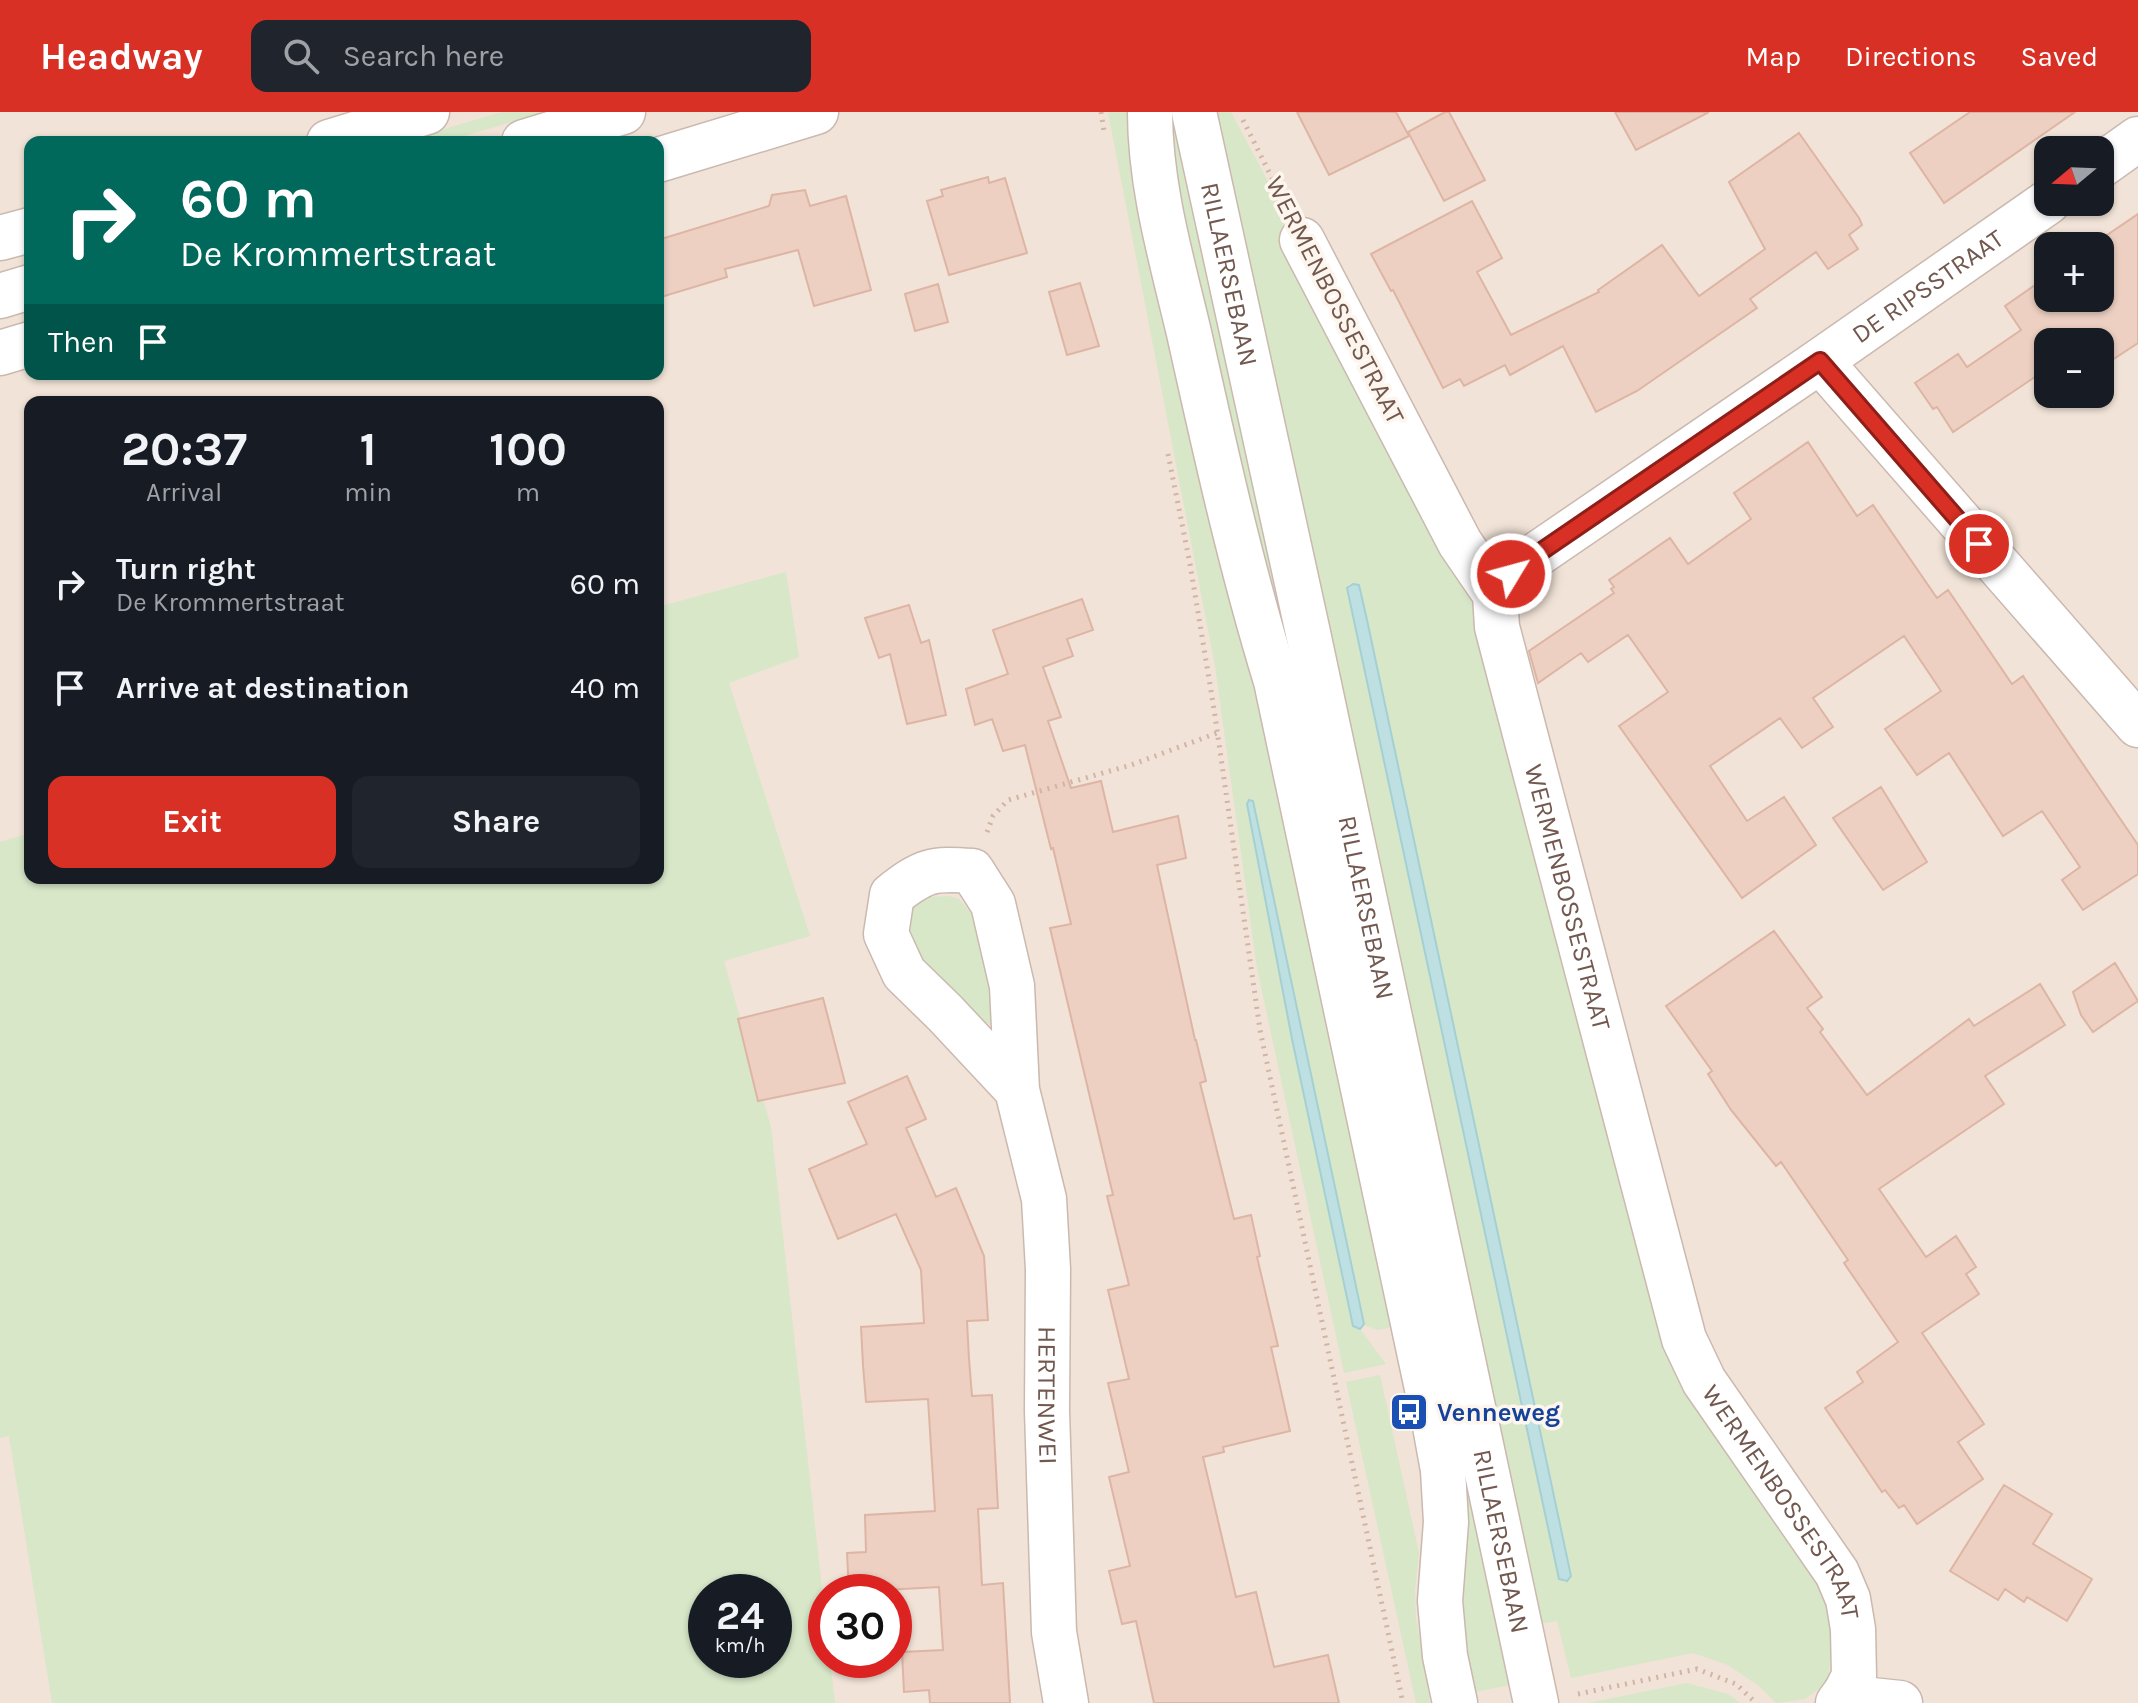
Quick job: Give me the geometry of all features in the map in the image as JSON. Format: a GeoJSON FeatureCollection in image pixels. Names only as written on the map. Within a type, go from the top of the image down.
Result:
{"type":"FeatureCollection","features":[{"type":"Feature","properties":{"kind":"street"},"geometry":{"type":"LineString","coordinates":[[349,136],[427,112]]}},
{"type":"Feature","properties":{"kind":"street"},"geometry":{"type":"LineString","coordinates":[[544,136],[623,112]]}},
{"type":"Feature","properties":{"kind":"street"},"geometry":{"type":"LineString","coordinates":[[664,158],[816,112]]}},
{"type":"Feature","properties":{"kind":"street","name":"RILLAERSEBAAN"},"geometry":{"type":"LineString","coordinates":[[1150,112],[1150,146],[1159,202],[1256,617],[1276,681],[1438,1441],[1446,1522],[1440,1601],[1445,1656],[1455,1703]]}},
{"type":"Feature","properties":{"kind":"street","name":"RILLAERSEBAAN"},"geometry":{"type":"LineString","coordinates":[[1194,112],[1311,648],[1552,1700]]}},
{"type":"Feature","properties":{"kind":"street"},"geometry":{"type":"LineString","coordinates":[[2114,156],[2138,139]]}},
{"type":"Feature","properties":{"kind":"street","name":"DE RIPSSTRAAT"},"geometry":{"type":"LineString","coordinates":[[1495,594],[1511,574],[1533,557],[2034,212]]}},
{"type":"Feature","properties":{"kind":"street"},"geometry":{"type":"LineString","coordinates":[[0,238],[24,232]]}},
{"type":"Feature","properties":{"kind":"street","name":"WERMENBOSSESTRAAT"},"geometry":{"type":"LineString","coordinates":[[1302,240],[1460,543],[1495,594],[1497,627],[1684,1339],[1704,1381],[1837,1573],[1848,1599],[1853,1629],[1854,1676],[1842,1697]]}},
{"type":"Feature","properties":{"kind":"street"},"geometry":{"type":"LineString","coordinates":[[0,296],[24,289]]}},
{"type":"Feature","properties":{"kind":"street"},"geometry":{"type":"LineString","coordinates":[[0,353],[24,346]]}},
{"type":"Feature","properties":{"kind":"street"},"geometry":{"type":"LineString","coordinates":[[1820,361],[2138,725]]}},
{"type":"Feature","properties":{"kind":"street","name":"HERTENWEI"},"geometry":{"type":"LineString","coordinates":[[1017,1090],[904,973],[886,934],[892,895],[915,878],[941,869],[972,871],[993,904],[1012,986],[1017,1090],[1044,1199],[1054,1632],[1066,1703]]}},
{"type":"Feature","properties":{"kind":"street"},"geometry":{"type":"LineString","coordinates":[[1842,1697],[1900,1703]]}},
{"type":"Feature","properties":{"kind":"path"},"geometry":{"type":"LineString","coordinates":[[1101,112],[1107,142]]}},
{"type":"Feature","properties":{"kind":"path","name":"WERMENBOSSESTRAAT"},"geometry":{"type":"LineString","coordinates":[[1239,112],[1302,240]]}},
{"type":"Feature","properties":{"kind":"path"},"geometry":{"type":"LineString","coordinates":[[1167,447],[1190,564],[1217,733],[1260,1030],[1403,1703]]}},
{"type":"Feature","properties":{"kind":"path"},"geometry":{"type":"LineString","coordinates":[[972,871],[993,816],[1008,800],[1131,765],[1217,733]]}},
{"type":"Feature","properties":{"kind":"path"},"geometry":{"type":"LineString","coordinates":[[1552,1700],[1697,1669],[1736,1684],[1756,1703]]}},
{"type":"Feature","properties":{"kind":"shaded area"},"geometry":{"type":"Polygon","coordinates":[[[0,112],[2138,112],[2138,1703],[0,1703],[0,112]]]}},
{"type":"Feature","properties":{"kind":"green space"},"geometry":{"type":"Polygon","coordinates":[[[501,112],[545,112],[464,136],[422,136],[501,112]]]}},
{"type":"Feature","properties":{"kind":"green space"},"geometry":{"type":"Polygon","coordinates":[[[1108,112],[1138,112],[1402,1325],[1378,1330],[1364,1325],[1360,1329],[1386,1364],[1344,1373],[1257,968],[1215,666],[1108,112]]]}},
{"type":"Feature","properties":{"kind":"green space"},"geometry":{"type":"Polygon","coordinates":[[[1163,112],[1182,112],[1520,1683],[1465,1694],[1249,546],[1163,112]]]}},
{"type":"Feature","properties":{"kind":"green space"},"geometry":{"type":"Polygon","coordinates":[[[1205,112],[1231,112],[1299,240],[1475,601],[1473,619],[1666,1348],[1825,1594],[1833,1630],[1828,1682],[1805,1699],[1776,1703],[1759,1686],[1728,1665],[1693,1653],[1571,1678],[1557,1621],[1540,1624],[1205,112]],[[1352,583],[1346,587],[1560,1580],[1567,1582],[1572,1576],[1359,585],[1352,583]]]}},
{"type":"Feature","properties":{"kind":"green space"},"geometry":{"type":"Polygon","coordinates":[[[786,572],[799,657],[729,683],[810,936],[724,961],[771,1127],[820,1574],[808,1574],[808,1678],[832,1678],[835,1703],[52,1703],[9,1436],[0,1438],[0,842],[24,835],[24,884],[664,884],[664,605],[786,572]]]}},
{"type":"Feature","properties":{"kind":"green space"},"geometry":{"type":"Polygon","coordinates":[[[929,897],[959,899],[971,913],[989,958],[996,1018],[985,1027],[904,948],[907,909],[929,897]]]}},
{"type":"Feature","properties":{"kind":"green space"},"geometry":{"type":"Polygon","coordinates":[[[1380,1375],[1419,1553],[1416,1618],[1430,1703],[1416,1703],[1346,1382],[1380,1375]]]}},
{"type":"Feature","properties":{"kind":"green space"},"geometry":{"type":"Polygon","coordinates":[[[1687,1683],[1728,1694],[1740,1703],[1588,1703],[1687,1683]]]}},
{"type":"Feature","properties":{"kind":"water"},"geometry":{"type":"Polygon","coordinates":[[[1353,584],[1359,585],[1367,620],[1571,1576],[1567,1581],[1559,1579],[1347,588],[1353,584]]]}},
{"type":"Feature","properties":{"kind":"water"},"geometry":{"type":"Polygon","coordinates":[[[1249,800],[1253,801],[1364,1324],[1360,1329],[1353,1326],[1292,1039],[1247,804],[1249,800]]]}},
{"type":"Feature","properties":{"kind":"building"},"geometry":{"type":"Polygon","coordinates":[[[1297,112],[1396,112],[1409,136],[1329,175],[1297,112]]]}},
{"type":"Feature","properties":{"kind":"building"},"geometry":{"type":"Polygon","coordinates":[[[1449,112],[1485,180],[1444,201],[1408,132],[1449,112]]]}},
{"type":"Feature","properties":{"kind":"building"},"geometry":{"type":"Polygon","coordinates":[[[1615,112],[1709,112],[1636,150],[1615,112]]]}},
{"type":"Feature","properties":{"kind":"building"},"geometry":{"type":"Polygon","coordinates":[[[1970,112],[2075,112],[2040,136],[2034,136],[2034,140],[1944,203],[1910,153],[1970,112]]]}},
{"type":"Feature","properties":{"kind":"building"},"geometry":{"type":"Polygon","coordinates":[[[1799,133],[1859,218],[1862,225],[1849,235],[1858,249],[1828,269],[1816,252],[1750,299],[1757,308],[1637,391],[1596,412],[1563,346],[1510,375],[1505,365],[1464,386],[1460,379],[1443,388],[1371,254],[1472,201],[1502,258],[1477,272],[1511,335],[1599,292],[1662,245],[1699,296],[1765,249],[1729,182],[1799,133]]]}},
{"type":"Feature","properties":{"kind":"building"},"geometry":{"type":"Polygon","coordinates":[[[988,177],[989,183],[1005,178],[1027,253],[949,275],[927,201],[943,196],[941,190],[988,177]]]}},
{"type":"Feature","properties":{"kind":"building"},"geometry":{"type":"Polygon","coordinates":[[[805,190],[810,206],[846,196],[871,290],[814,306],[798,250],[725,269],[727,277],[664,296],[664,238],[769,206],[772,195],[805,190]]]}},
{"type":"Feature","properties":{"kind":"building"},"geometry":{"type":"Polygon","coordinates":[[[2138,214],[2138,343],[2114,359],[2114,328],[2034,328],[2034,378],[1953,432],[1937,407],[1933,409],[1915,383],[1958,354],[1967,367],[2021,330],[2005,306],[2034,286],[2034,312],[2114,312],[2114,232],[2112,232],[2138,214]]]}},
{"type":"Feature","properties":{"kind":"building"},"geometry":{"type":"Polygon","coordinates":[[[1080,283],[1099,346],[1067,355],[1049,292],[1080,283]]]}},
{"type":"Feature","properties":{"kind":"building"},"geometry":{"type":"Polygon","coordinates":[[[938,284],[948,322],[915,331],[905,294],[938,284]]]}},
{"type":"Feature","properties":{"kind":"building"},"geometry":{"type":"Polygon","coordinates":[[[1808,442],[1857,516],[1873,505],[1937,598],[1948,590],[2012,684],[2023,676],[2138,845],[2138,874],[2083,910],[2062,880],[2080,867],[2042,811],[2003,836],[1949,753],[1917,775],[1885,729],[1941,691],[1904,636],[1813,698],[1833,727],[1802,748],[1780,718],[1710,766],[1747,821],[1784,797],[1816,845],[1742,898],[1619,726],[1668,692],[1628,635],[1588,662],[1581,653],[1538,683],[1529,651],[1614,593],[1609,580],[1670,538],[1688,564],[1751,519],[1734,493],[1808,442]]]}},
{"type":"Feature","properties":{"kind":"building"},"geometry":{"type":"Polygon","coordinates":[[[1082,599],[1093,630],[1067,639],[1073,656],[1043,667],[1061,717],[1048,721],[1071,788],[1101,781],[1113,832],[1178,816],[1186,858],[1157,865],[1206,1081],[1200,1083],[1234,1219],[1251,1215],[1260,1256],[1257,1257],[1278,1346],[1271,1347],[1290,1431],[1223,1447],[1224,1452],[1203,1457],[1236,1597],[1256,1592],[1274,1667],[1328,1655],[1339,1703],[1154,1703],[1136,1621],[1122,1624],[1109,1571],[1130,1566],[1109,1477],[1129,1472],[1108,1383],[1129,1379],[1108,1290],[1129,1285],[1107,1196],[1113,1195],[1050,928],[1071,924],[1025,745],[1003,751],[992,719],[975,725],[966,689],[1008,674],[993,630],[1082,599]]]}},
{"type":"Feature","properties":{"kind":"building"},"geometry":{"type":"Polygon","coordinates":[[[909,605],[921,643],[929,640],[946,715],[907,724],[890,654],[879,658],[865,618],[909,605]]]}},
{"type":"Feature","properties":{"kind":"building"},"geometry":{"type":"Polygon","coordinates":[[[1881,787],[1927,862],[1883,890],[1833,818],[1881,787]]]}},
{"type":"Feature","properties":{"kind":"building"},"geometry":{"type":"Polygon","coordinates":[[[1774,931],[1822,997],[1807,1008],[1823,1029],[1820,1032],[1867,1095],[1969,1019],[1974,1026],[2040,984],[2065,1025],[1985,1076],[2004,1104],[1879,1189],[1926,1257],[1956,1236],[1976,1267],[1966,1274],[1979,1294],[1922,1333],[1984,1424],[1958,1442],[1983,1479],[1917,1524],[1904,1505],[1899,1508],[1885,1490],[1882,1492],[1825,1408],[1863,1382],[1857,1372],[1898,1342],[1844,1263],[1848,1260],[1781,1162],[1776,1166],[1731,1110],[1708,1074],[1712,1071],[1666,1006],[1774,931]]]}},
{"type":"Feature","properties":{"kind":"building"},"geometry":{"type":"Polygon","coordinates":[[[2115,963],[2138,1001],[2093,1032],[2081,1015],[2073,992],[2115,963]]]}},
{"type":"Feature","properties":{"kind":"building"},"geometry":{"type":"Polygon","coordinates":[[[823,998],[845,1083],[758,1101],[738,1019],[823,998]]]}},
{"type":"Feature","properties":{"kind":"building"},"geometry":{"type":"Polygon","coordinates":[[[907,1076],[926,1119],[906,1128],[936,1197],[956,1188],[984,1256],[988,1320],[967,1321],[972,1396],[992,1395],[998,1508],[978,1509],[982,1585],[1003,1583],[1010,1703],[930,1703],[929,1690],[904,1692],[903,1678],[912,1678],[912,1652],[943,1650],[939,1587],[912,1588],[912,1574],[848,1574],[847,1553],[866,1552],[865,1515],[935,1511],[928,1399],[866,1402],[863,1365],[861,1327],[924,1323],[921,1270],[896,1214],[838,1239],[809,1169],[867,1144],[848,1102],[907,1076]]]}},
{"type":"Feature","properties":{"kind":"building"},"geometry":{"type":"Polygon","coordinates":[[[2004,1485],[2052,1514],[2033,1544],[2092,1579],[2067,1621],[2027,1597],[2024,1602],[2005,1589],[1998,1600],[1950,1571],[2004,1485]]]}},
{"type":"Feature","properties":{"kind":"place","name":"Venneweg"},"geometry":{"type":"Point","coordinates":[1409,1412]}},
{"type":"Feature","properties":{"kind":"route"},"geometry":{"type":"LineString","coordinates":[[1511,574],[1820,361],[1979,544]]}}]}
